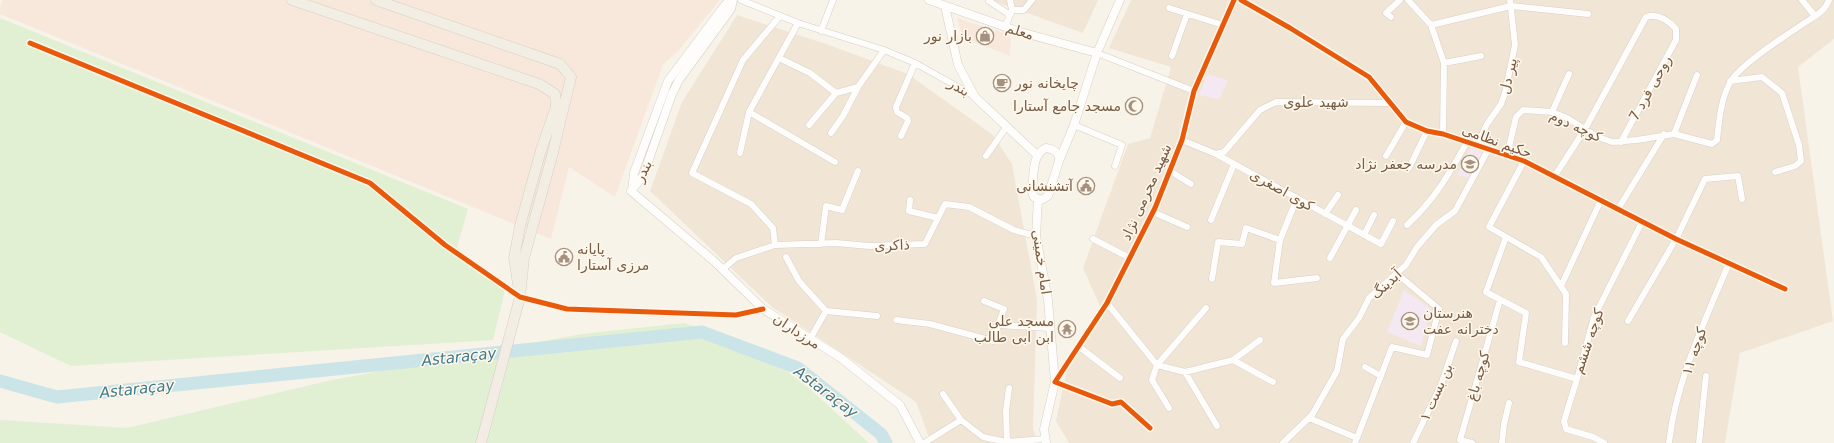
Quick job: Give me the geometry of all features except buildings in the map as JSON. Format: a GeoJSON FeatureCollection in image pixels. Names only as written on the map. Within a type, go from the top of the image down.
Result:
{"type":"FeatureCollection","features":[{"type":"Feature","properties":{"kind":"highway"},"geometry":{"type":"LineString","coordinates":[[481,443],[508,342]]}},
{"type":"Feature","properties":{"kind":"main road"},"geometry":{"type":"LineString","coordinates":[[292,0],[539,84],[555,94],[556,107],[538,158],[520,226],[514,258],[520,297]]}},
{"type":"Feature","properties":{"kind":"main road"},"geometry":{"type":"LineString","coordinates":[[376,0],[560,64],[571,76],[552,156],[524,258],[520,297],[508,342]]}},
{"type":"Feature","properties":{"kind":"street","name":"بندر"},"geometry":{"type":"LineString","coordinates":[[631,191],[634,173],[668,81],[725,5],[732,0]]}},
{"type":"Feature","properties":{"kind":"street","name":"بندر"},"geometry":{"type":"LineString","coordinates":[[741,0],[798,23],[884,50],[915,62],[975,97]]}},
{"type":"Feature","properties":{"kind":"street"},"geometry":{"type":"LineString","coordinates":[[821,31],[833,0]]}},
{"type":"Feature","properties":{"kind":"street","name":"معلم"},"geometry":{"type":"LineString","coordinates":[[929,0],[942,3],[1005,27],[1097,53]]}},
{"type":"Feature","properties":{"kind":"street"},"geometry":{"type":"LineString","coordinates":[[1005,27],[1011,12],[1010,0]]}},
{"type":"Feature","properties":{"kind":"street"},"geometry":{"type":"LineString","coordinates":[[989,1],[1011,12],[1024,10],[1032,0]]}},
{"type":"Feature","properties":{"kind":"street"},"geometry":{"type":"LineString","coordinates":[[1038,199],[1044,200],[1048,196],[1059,161],[1074,125],[1097,53],[1120,0]]}},
{"type":"Feature","properties":{"kind":"street","name":"شهید محرمی نژاد"},"geometry":{"type":"LineString","coordinates":[[1055,382],[1107,303],[1153,212],[1182,140],[1194,91],[1234,0]]}},
{"type":"Feature","properties":{"kind":"street","name":"حکیم نظامی"},"geometry":{"type":"LineString","coordinates":[[1241,0],[1290,28],[1369,77],[1406,122],[1427,131],[1444,134],[1524,161],[1676,239],[1785,289]]}},
{"type":"Feature","properties":{"kind":"street"},"geometry":{"type":"LineString","coordinates":[[1391,18],[1386,13],[1400,0]]}},
{"type":"Feature","properties":{"kind":"street"},"geometry":{"type":"LineString","coordinates":[[1408,0],[1431,25],[1444,63],[1444,134]]}},
{"type":"Feature","properties":{"kind":"street"},"geometry":{"type":"LineString","coordinates":[[1802,0],[1815,16]]}},
{"type":"Feature","properties":{"kind":"street"},"geometry":{"type":"LineString","coordinates":[[1730,81],[1742,68],[1824,10],[1828,0]]}},
{"type":"Feature","properties":{"kind":"street"},"geometry":{"type":"LineString","coordinates":[[942,3],[958,65],[975,97],[1037,155],[1046,148],[1051,148],[1059,155],[1059,161]]}},
{"type":"Feature","properties":{"kind":"street"},"geometry":{"type":"LineString","coordinates":[[1431,25],[1510,3],[1588,14]]}},
{"type":"Feature","properties":{"kind":"street","name":"پیر دل"},"geometry":{"type":"LineString","coordinates":[[1477,146],[1487,124],[1501,104],[1505,93],[1515,45],[1510,3]]}},
{"type":"Feature","properties":{"kind":"street"},"geometry":{"type":"LineString","coordinates":[[1169,8],[1223,25]]}},
{"type":"Feature","properties":{"kind":"street"},"geometry":{"type":"LineString","coordinates":[[1172,56],[1187,14]]}},
{"type":"Feature","properties":{"kind":"street","name":"روحی فرد 7"},"geometry":{"type":"LineString","coordinates":[[1585,129],[1646,17],[1654,15],[1665,20],[1676,29],[1676,40],[1621,142]]}},
{"type":"Feature","properties":{"kind":"street"},"geometry":{"type":"LineString","coordinates":[[774,245],[773,228],[751,204],[692,173],[743,60],[780,16]]}},
{"type":"Feature","properties":{"kind":"street"},"geometry":{"type":"LineString","coordinates":[[740,153],[749,112],[798,23]]}},
{"type":"Feature","properties":{"kind":"street"},"geometry":{"type":"LineString","coordinates":[[30,43],[370,183],[445,245],[520,297],[567,308],[736,315],[763,309]]}},
{"type":"Feature","properties":{"kind":"street"},"geometry":{"type":"LineString","coordinates":[[831,133],[843,116],[858,87],[884,50]]}},
{"type":"Feature","properties":{"kind":"street"},"geometry":{"type":"LineString","coordinates":[[1097,53],[1194,91]]}},
{"type":"Feature","properties":{"kind":"street"},"geometry":{"type":"LineString","coordinates":[[1444,63],[1482,56]]}},
{"type":"Feature","properties":{"kind":"street"},"geometry":{"type":"LineString","coordinates":[[779,58],[810,73],[836,93]]}},
{"type":"Feature","properties":{"kind":"street"},"geometry":{"type":"LineString","coordinates":[[901,136],[908,121],[907,118],[897,112],[896,106],[915,62]]}},
{"type":"Feature","properties":{"kind":"street"},"geometry":{"type":"LineString","coordinates":[[1552,112],[1569,74]]}},
{"type":"Feature","properties":{"kind":"street"},"geometry":{"type":"LineString","coordinates":[[1674,134],[1697,74]]}},
{"type":"Feature","properties":{"kind":"street"},"geometry":{"type":"LineString","coordinates":[[1730,81],[1762,77],[1782,92],[1799,145],[1801,161],[1795,166],[1775,172]]}},
{"type":"Feature","properties":{"kind":"street","name":"کوچه دوم"},"geometry":{"type":"LineString","coordinates":[[1507,156],[1519,113],[1523,110],[1552,112],[1567,118],[1585,129],[1612,142],[1637,140],[1664,134],[1674,134],[1712,144],[1717,140],[1724,98],[1730,81]]}},
{"type":"Feature","properties":{"kind":"street"},"geometry":{"type":"LineString","coordinates":[[809,125],[836,93],[858,87]]}},
{"type":"Feature","properties":{"kind":"street","name":"شهید علوی"},"geometry":{"type":"LineString","coordinates":[[1216,154],[1224,152],[1260,110],[1276,102],[1389,103]]}},
{"type":"Feature","properties":{"kind":"street"},"geometry":{"type":"LineString","coordinates":[[749,112],[835,162]]}},
{"type":"Feature","properties":{"kind":"street"},"geometry":{"type":"LineString","coordinates":[[1386,156],[1406,122]]}},
{"type":"Feature","properties":{"kind":"street"},"geometry":{"type":"LineString","coordinates":[[1074,125],[1122,145],[1115,166]]}},
{"type":"Feature","properties":{"kind":"street"},"geometry":{"type":"LineString","coordinates":[[986,156],[1007,126]]}},
{"type":"Feature","properties":{"kind":"street"},"geometry":{"type":"LineString","coordinates":[[1554,177],[1585,129]]}},
{"type":"Feature","properties":{"kind":"street"},"geometry":{"type":"LineString","coordinates":[[1409,168],[1427,131]]}},
{"type":"Feature","properties":{"kind":"street"},"geometry":{"type":"LineString","coordinates":[[1618,209],[1664,134]]}},
{"type":"Feature","properties":{"kind":"street","name":"کوی اصغری"},"geometry":{"type":"LineString","coordinates":[[1182,140],[1216,154],[1381,244],[1393,221]]}},
{"type":"Feature","properties":{"kind":"street"},"geometry":{"type":"LineString","coordinates":[[1407,225],[1421,212],[1442,187],[1467,142]]}},
{"type":"Feature","properties":{"kind":"street","name":"آبدینگ"},"geometry":{"type":"LineString","coordinates":[[1283,443],[1309,418],[1336,371],[1343,338],[1359,318],[1368,298],[1406,265],[1417,246],[1436,225],[1455,210],[1488,150]]}},
{"type":"Feature","properties":{"kind":"street","name":"امام خمینی"},"geometry":{"type":"LineString","coordinates":[[1037,155],[1032,192],[1038,199],[1036,236],[1045,282],[1055,382],[1046,415],[1044,429],[1046,441]]}},
{"type":"Feature","properties":{"kind":"street"},"geometry":{"type":"LineString","coordinates":[[1524,161],[1489,227],[1541,258],[1561,286],[1566,294],[1565,343]]}},
{"type":"Feature","properties":{"kind":"street"},"geometry":{"type":"LineString","coordinates":[[1210,220],[1234,164]]}},
{"type":"Feature","properties":{"kind":"street"},"geometry":{"type":"LineString","coordinates":[[821,244],[826,206],[842,210],[858,171]]}},
{"type":"Feature","properties":{"kind":"street"},"geometry":{"type":"LineString","coordinates":[[1170,171],[1191,184]]}},
{"type":"Feature","properties":{"kind":"street"},"geometry":{"type":"LineString","coordinates":[[1628,321],[1676,239],[1705,179],[1738,176],[1742,198]]}},
{"type":"Feature","properties":{"kind":"street","name":"مرزداران"},"geometry":{"type":"LineString","coordinates":[[631,191],[723,269],[763,309],[841,358],[900,405],[920,443]]}},
{"type":"Feature","properties":{"kind":"street"},"geometry":{"type":"LineString","coordinates":[[1325,214],[1338,195]]}},
{"type":"Feature","properties":{"kind":"street"},"geometry":{"type":"LineString","coordinates":[[1297,198],[1280,240],[1274,283],[1317,278]]}},
{"type":"Feature","properties":{"kind":"street"},"geometry":{"type":"LineString","coordinates":[[910,200],[908,212],[938,218]]}},
{"type":"Feature","properties":{"kind":"street"},"geometry":{"type":"LineString","coordinates":[[1561,286],[1601,200]]}},
{"type":"Feature","properties":{"kind":"street","name":"ذاکری"},"geometry":{"type":"LineString","coordinates":[[723,269],[736,258],[774,245],[836,243],[869,246],[925,244],[945,204],[969,207],[1014,230],[1036,236]]}},
{"type":"Feature","properties":{"kind":"street"},"geometry":{"type":"LineString","coordinates":[[1330,258],[1356,210]]}},
{"type":"Feature","properties":{"kind":"street"},"geometry":{"type":"LineString","coordinates":[[1153,212],[1187,227]]}},
{"type":"Feature","properties":{"kind":"street"},"geometry":{"type":"LineString","coordinates":[[1364,235],[1374,215]]}},
{"type":"Feature","properties":{"kind":"street","name":"کوچه ششم"},"geometry":{"type":"LineString","coordinates":[[1506,237],[1486,292],[1526,313],[1519,362],[1577,379],[1594,317],[1642,222]]}},
{"type":"Feature","properties":{"kind":"street"},"geometry":{"type":"LineString","coordinates":[[1212,279],[1218,242],[1242,244],[1246,228],[1280,240]]}},
{"type":"Feature","properties":{"kind":"street"},"geometry":{"type":"LineString","coordinates":[[1093,239],[1130,258]]}},
{"type":"Feature","properties":{"kind":"street"},"geometry":{"type":"LineString","coordinates":[[786,257],[799,281],[826,311],[877,316]]}},
{"type":"Feature","properties":{"kind":"street","name":"کوچه ۱۱"},"geometry":{"type":"LineString","coordinates":[[1669,443],[1672,423],[1693,350],[1729,263]]}},
{"type":"Feature","properties":{"kind":"street"},"geometry":{"type":"LineString","coordinates":[[1309,418],[1356,440],[1392,347],[1427,355],[1439,309],[1396,273]]}},
{"type":"Feature","properties":{"kind":"street"},"geometry":{"type":"LineString","coordinates":[[896,320],[930,324],[993,341],[1004,309],[984,300]]}},
{"type":"Feature","properties":{"kind":"street","name":"کوچه باغ"},"geometry":{"type":"LineString","coordinates":[[1472,443],[1460,440],[1500,300]]}},
{"type":"Feature","properties":{"kind":"street"},"geometry":{"type":"LineString","coordinates":[[1107,303],[1157,365],[1185,372],[1233,360],[1260,340]]}},
{"type":"Feature","properties":{"kind":"street"},"geometry":{"type":"LineString","coordinates":[[1169,408],[1152,380],[1157,365],[1206,308]]}},
{"type":"Feature","properties":{"kind":"street"},"geometry":{"type":"LineString","coordinates":[[810,339],[826,311]]}},
{"type":"Feature","properties":{"kind":"street"},"geometry":{"type":"LineString","coordinates":[[998,325],[1049,328]]}},
{"type":"Feature","properties":{"kind":"street","name":"بن بست ۱"},"geometry":{"type":"LineString","coordinates":[[1413,443],[1441,385],[1456,341]]}},
{"type":"Feature","properties":{"kind":"street"},"geometry":{"type":"LineString","coordinates":[[1078,346],[1120,378]]}},
{"type":"Feature","properties":{"kind":"street"},"geometry":{"type":"LineString","coordinates":[[1233,360],[1273,382]]}},
{"type":"Feature","properties":{"kind":"street"},"geometry":{"type":"LineString","coordinates":[[1365,367],[1381,376]]}},
{"type":"Feature","properties":{"kind":"street"},"geometry":{"type":"LineString","coordinates":[[1185,372],[1216,426]]}},
{"type":"Feature","properties":{"kind":"street"},"geometry":{"type":"LineString","coordinates":[[1699,443],[1706,376]]}},
{"type":"Feature","properties":{"kind":"street"},"geometry":{"type":"LineString","coordinates":[[1577,379],[1564,421],[1566,429],[1593,437],[1604,443]]}},
{"type":"Feature","properties":{"kind":"street"},"geometry":{"type":"LineString","coordinates":[[1055,382],[1112,404],[1121,402],[1150,428]]}},
{"type":"Feature","properties":{"kind":"street"},"geometry":{"type":"LineString","coordinates":[[1007,442],[1006,411],[1010,388]]}},
{"type":"Feature","properties":{"kind":"street"},"geometry":{"type":"LineString","coordinates":[[943,394],[961,420],[983,437],[1007,442],[1046,441]]}},
{"type":"Feature","properties":{"kind":"street"},"geometry":{"type":"LineString","coordinates":[[1502,443],[1504,424],[1509,403]]}},
{"type":"Feature","properties":{"kind":"street"},"geometry":{"type":"LineString","coordinates":[[924,443],[961,420]]}},
{"type":"Feature","properties":{"kind":"shaded area"},"geometry":{"type":"Polygon","coordinates":[[[3,0],[720,0],[678,51],[663,65],[615,197],[569,167],[551,239],[0,14],[0,7],[3,0]]]}},
{"type":"Feature","properties":{"kind":"shaded area"},"geometry":{"type":"Polygon","coordinates":[[[991,0],[1098,0],[1083,33],[991,0]]]}},
{"type":"Feature","properties":{"kind":"shaded area"},"geometry":{"type":"Polygon","coordinates":[[[1131,0],[1834,0],[1834,39],[1798,67],[1833,321],[1740,353],[1725,443],[1069,443],[1056,421],[1066,373],[1104,315],[1083,268],[1128,144],[1150,138],[1171,67],[1109,48],[1131,0]]]}},
{"type":"Feature","properties":{"kind":"shaded area"},"geometry":{"type":"Polygon","coordinates":[[[737,15],[826,44],[908,74],[993,135],[1012,164],[1037,300],[1033,428],[1037,443],[931,443],[916,402],[772,307],[650,191],[682,102],[737,15]]]}},
{"type":"Feature","properties":{"kind":"shaded area","name":"بازار نور"},"geometry":{"type":"Polygon","coordinates":[[[957,18],[1007,34],[1011,39],[1010,56],[962,37],[957,18]]]}},
{"type":"Feature","properties":{"kind":"shaded area"},"geometry":{"type":"Polygon","coordinates":[[[1208,74],[1228,81],[1219,99],[1199,95],[1208,74]]]}},
{"type":"Feature","properties":{"kind":"shaded area","name":"مدرسه جعفر نژاد"},"geometry":{"type":"Polygon","coordinates":[[[1471,148],[1482,153],[1470,178],[1457,175],[1471,148]]]}},
{"type":"Feature","properties":{"kind":"shaded area","name":"هنرستان دخترانه عفت"},"geometry":{"type":"Polygon","coordinates":[[[1404,290],[1431,309],[1421,346],[1387,332],[1404,290]]]}},
{"type":"Feature","properties":{"kind":"green space"},"geometry":{"type":"Polygon","coordinates":[[[0,18],[468,209],[457,247],[505,290],[493,340],[71,366],[0,332],[0,18]]]}},
{"type":"Feature","properties":{"kind":"green space"},"geometry":{"type":"Polygon","coordinates":[[[684,323],[758,348],[810,389],[869,443],[0,443],[0,420],[127,428],[332,380],[582,334],[684,323]]]}},
{"type":"Feature","properties":{"kind":"waterway","name":"Astaraçay"},"geometry":{"type":"LineString","coordinates":[[0,381],[57,397],[702,332],[798,368],[881,434],[886,443]]}},
{"type":"Feature","properties":{"kind":"cycle path"},"geometry":{"type":"LineString","coordinates":[[1150,428],[1121,402],[1112,404],[1055,382],[1107,303],[1155,208],[1182,140],[1194,91],[1234,0]]}},
{"type":"Feature","properties":{"kind":"cycle path"},"geometry":{"type":"LineString","coordinates":[[1241,0],[1290,28],[1369,77],[1406,122],[1427,131],[1443,134],[1524,161],[1676,239],[1785,289]]}},
{"type":"Feature","properties":{"kind":"cycle path"},"geometry":{"type":"LineString","coordinates":[[30,43],[370,183],[445,245],[520,297],[567,309],[736,315],[763,309]]}},
{"type":"Feature","properties":{"kind":"place","name":"بازار نور"},"geometry":{"type":"Point","coordinates":[985,36]}},
{"type":"Feature","properties":{"kind":"place","name":"چایخانه نور"},"geometry":{"type":"Point","coordinates":[1002,83]}},
{"type":"Feature","properties":{"kind":"place","name":"مسجد جامع آستارا"},"geometry":{"type":"Point","coordinates":[1134,106]}},
{"type":"Feature","properties":{"kind":"place","name":"مدرسه جعفر نژاد"},"geometry":{"type":"Point","coordinates":[1470,164]}},
{"type":"Feature","properties":{"kind":"place","name":"آتشنشانی"},"geometry":{"type":"Point","coordinates":[1086,186]}},
{"type":"Feature","properties":{"kind":"place","name":"پایانه مرزی آستارا"},"geometry":{"type":"Point","coordinates":[564,257]}},
{"type":"Feature","properties":{"kind":"place","name":"هنرستان دخترانه عفت"},"geometry":{"type":"Point","coordinates":[1410,321]}},
{"type":"Feature","properties":{"kind":"place","name":"مسجد علی ابن ابی طالب"},"geometry":{"type":"Point","coordinates":[1067,329]}}]}
